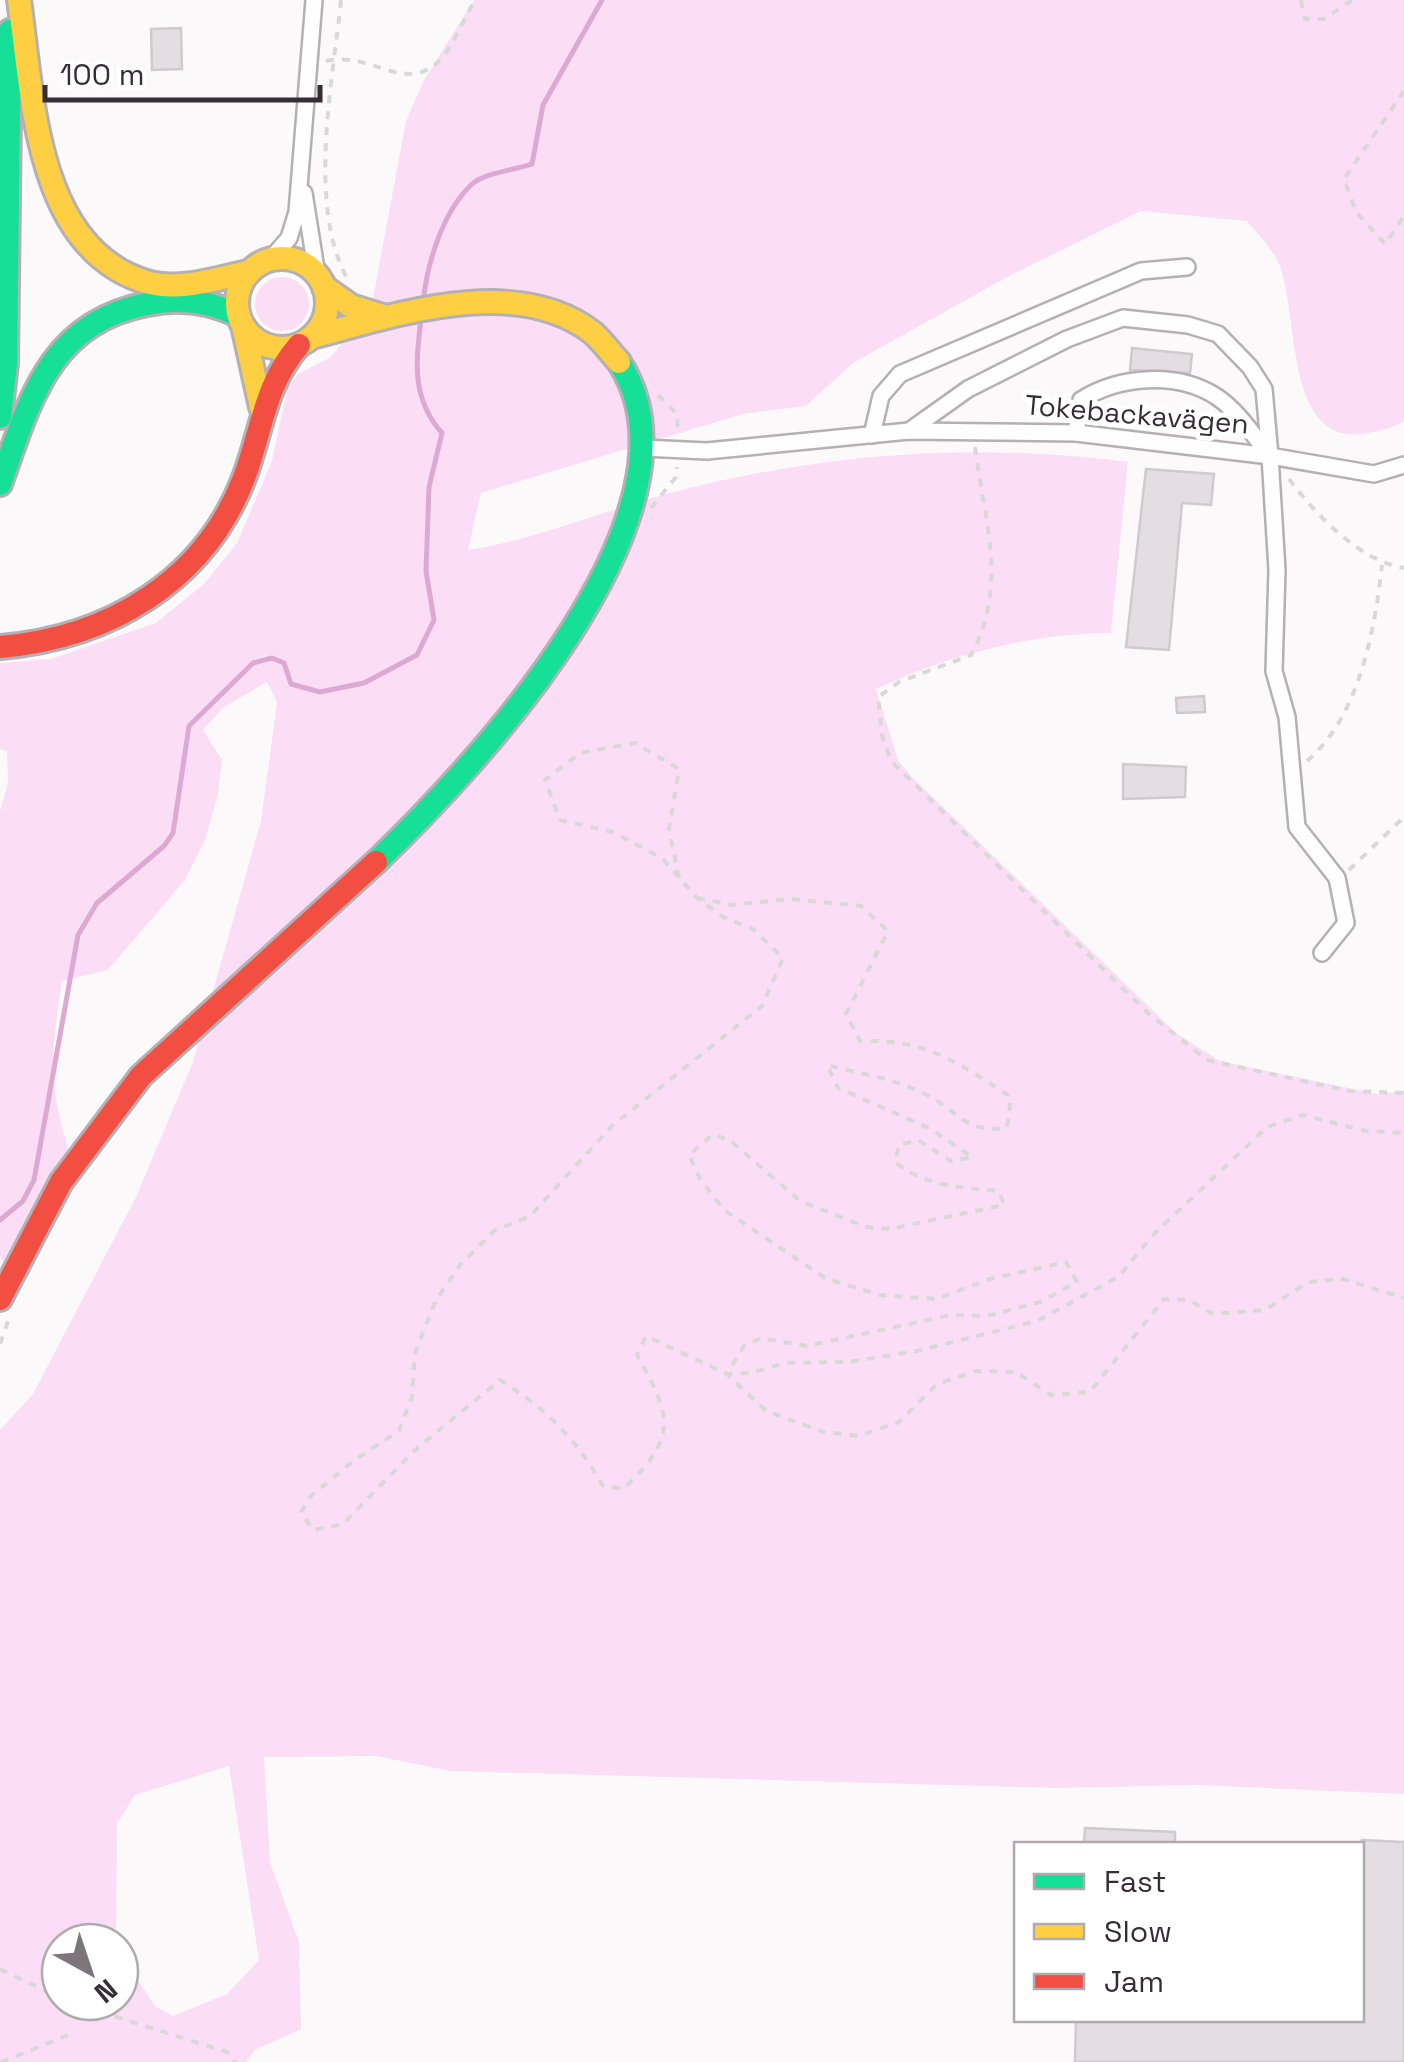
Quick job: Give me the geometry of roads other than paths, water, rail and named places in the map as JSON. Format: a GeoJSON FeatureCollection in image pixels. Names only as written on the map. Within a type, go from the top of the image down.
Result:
{"type":"FeatureCollection","features":[{"type":"Feature","properties":{"kind":"main road"},"geometry":{"type":"LineString","coordinates":[[0,417],[6,345],[11,0]]}},
{"type":"Feature","properties":{"kind":"main road"},"geometry":{"type":"LineString","coordinates":[[19,0],[53,186],[74,231],[105,262],[148,283],[197,284],[290,259],[351,306],[383,316]]}},
{"type":"Feature","properties":{"kind":"main road"},"geometry":{"type":"LineString","coordinates":[[260,266],[236,300],[261,406]]}},
{"type":"Feature","properties":{"kind":"main road"},"geometry":{"type":"LineString","coordinates":[[0,647],[56,641],[88,632],[156,595],[182,572],[222,524],[235,500],[261,406],[280,364],[306,341],[326,314],[320,281]]}},
{"type":"Feature","properties":{"kind":"main road"},"geometry":{"type":"LineString","coordinates":[[0,484],[48,366],[87,324],[109,311],[168,301],[202,300],[241,322],[269,347],[306,341],[383,316],[454,308],[543,307],[603,341],[636,394],[643,448],[628,514],[603,573],[578,620],[506,727],[433,810],[144,1073],[87,1142],[29,1236],[8,1301]]}},
{"type":"Feature","properties":{"kind":"street"},"geometry":{"type":"LineString","coordinates":[[260,266],[293,228],[301,175],[314,0]]}},
{"type":"Feature","properties":{"kind":"street"},"geometry":{"type":"LineString","coordinates":[[301,175],[320,281]]}},
{"type":"Feature","properties":{"kind":"street"},"geometry":{"type":"LineString","coordinates":[[872,435],[881,396],[900,374],[1141,271],[1187,267]]}},
{"type":"Feature","properties":{"kind":"street"},"geometry":{"type":"LineString","coordinates":[[909,432],[968,389],[1104,322],[1146,318],[1218,334],[1250,366],[1264,389],[1277,570],[1274,671],[1287,717],[1298,827],[1337,878],[1346,923],[1322,953]]}},
{"type":"Feature","properties":{"kind":"street"},"geometry":{"type":"LineString","coordinates":[[1076,433],[1081,400],[1106,384],[1144,380],[1193,387],[1214,395],[1270,456]]}},
{"type":"Feature","properties":{"kind":"street","name":"Tokebackavägen"},"geometry":{"type":"LineString","coordinates":[[643,448],[707,451],[909,432],[1076,433],[1270,456],[1374,474],[1404,465]]}},
{"type":"Feature","properties":{"kind":"waterway"},"geometry":{"type":"LineString","coordinates":[[423,303],[438,240],[461,197],[483,178],[532,164],[543,105],[602,0]]}},
{"type":"Feature","properties":{"kind":"waterway"},"geometry":{"type":"LineString","coordinates":[[0,1220],[23,1201],[34,1180],[78,935],[97,903],[164,846],[173,833],[189,726],[253,663],[272,658],[284,663],[291,684],[320,692],[364,683],[417,655],[434,620],[426,571],[429,487],[442,433],[420,393],[417,365],[421,319]]}}]}
